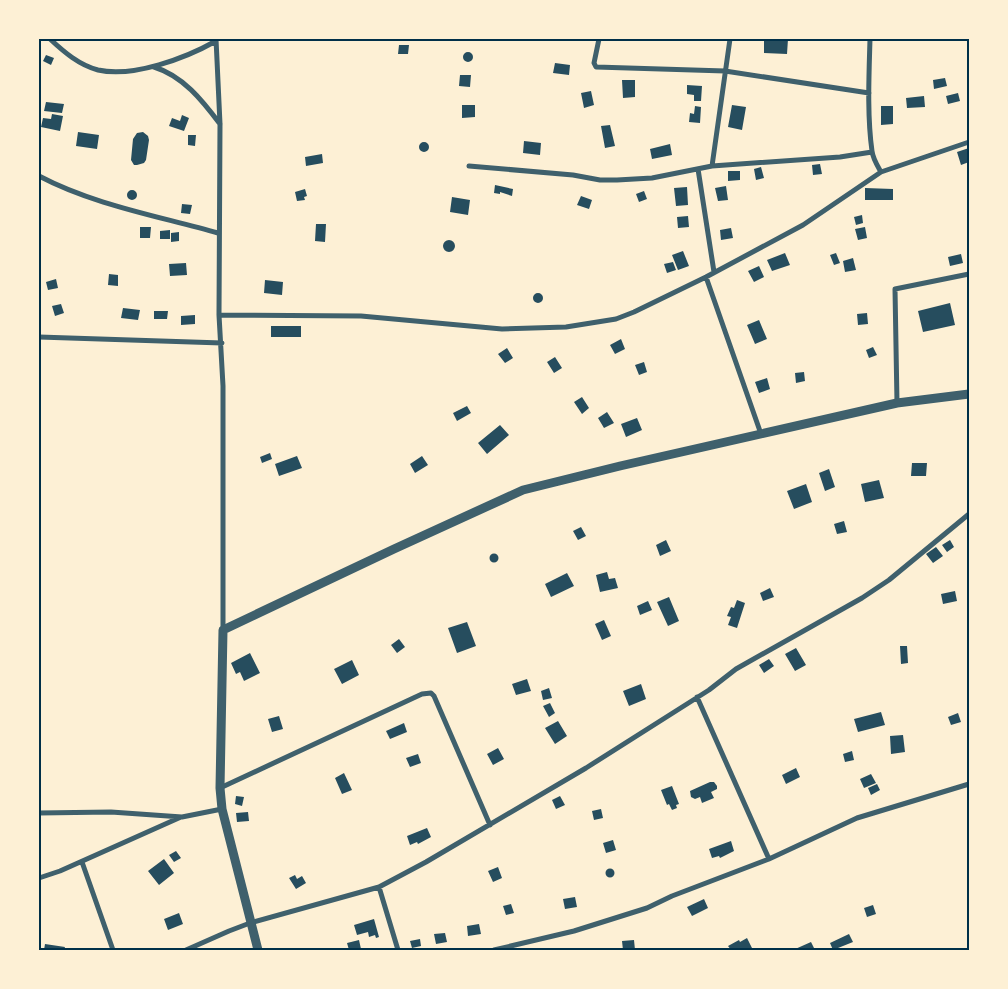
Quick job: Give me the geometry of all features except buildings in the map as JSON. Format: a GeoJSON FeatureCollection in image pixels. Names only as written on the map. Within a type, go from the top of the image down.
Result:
{"type":"FeatureCollection","features":[{"type":"Feature","properties":{"kind":"street"},"geometry":{"type":"LineString","coordinates":[[50,39],[70,57],[82,64],[99,70],[122,71],[154,66],[188,56],[216,40],[220,124],[219,314],[223,386],[223,630],[220,788],[222,808],[258,950]]}},
{"type":"Feature","properties":{"kind":"street"},"geometry":{"type":"LineString","coordinates":[[599,39],[594,63],[596,66],[725,72],[869,93]]}},
{"type":"Feature","properties":{"kind":"street"},"geometry":{"type":"LineString","coordinates":[[712,166],[730,39]]}},
{"type":"Feature","properties":{"kind":"street"},"geometry":{"type":"LineString","coordinates":[[870,39],[869,93],[872,152],[882,172]]}},
{"type":"Feature","properties":{"kind":"street"},"geometry":{"type":"LineString","coordinates":[[154,66],[174,76],[198,95],[220,124]]}},
{"type":"Feature","properties":{"kind":"street"},"geometry":{"type":"LineString","coordinates":[[219,314],[361,316],[502,329],[566,327],[616,319],[706,277],[803,225],[882,172],[969,142]]}},
{"type":"Feature","properties":{"kind":"street"},"geometry":{"type":"LineString","coordinates":[[469,166],[574,175],[600,180],[617,180],[652,178],[712,166],[840,157],[872,152]]}},
{"type":"Feature","properties":{"kind":"street"},"geometry":{"type":"LineString","coordinates":[[698,169],[714,272]]}},
{"type":"Feature","properties":{"kind":"street"},"geometry":{"type":"LineString","coordinates":[[39,176],[94,198],[138,212],[218,232]]}},
{"type":"Feature","properties":{"kind":"street"},"geometry":{"type":"LineString","coordinates":[[897,403],[895,290],[969,274]]}},
{"type":"Feature","properties":{"kind":"street"},"geometry":{"type":"LineString","coordinates":[[706,277],[761,434]]}},
{"type":"Feature","properties":{"kind":"street"},"geometry":{"type":"LineString","coordinates":[[39,337],[222,343]]}},
{"type":"Feature","properties":{"kind":"street"},"geometry":{"type":"LineString","coordinates":[[223,630],[523,490],[897,403],[969,394]]}},
{"type":"Feature","properties":{"kind":"street"},"geometry":{"type":"LineString","coordinates":[[186,950],[229,930],[250,923],[379,887],[490,825],[586,768],[697,697],[736,669],[862,598],[889,580],[969,514]]}},
{"type":"Feature","properties":{"kind":"street"},"geometry":{"type":"LineString","coordinates":[[220,788],[422,694],[430,693],[434,696],[490,825]]}},
{"type":"Feature","properties":{"kind":"street"},"geometry":{"type":"LineString","coordinates":[[697,697],[769,859]]}},
{"type":"Feature","properties":{"kind":"street"},"geometry":{"type":"LineString","coordinates":[[494,950],[574,931],[647,908],[672,896],[769,859],[857,818],[969,784]]}},
{"type":"Feature","properties":{"kind":"street"},"geometry":{"type":"LineString","coordinates":[[39,878],[82,862],[182,817],[222,808]]}},
{"type":"Feature","properties":{"kind":"street"},"geometry":{"type":"LineString","coordinates":[[39,814],[111,812],[182,817]]}},
{"type":"Feature","properties":{"kind":"street"},"geometry":{"type":"LineString","coordinates":[[82,862],[113,950]]}},
{"type":"Feature","properties":{"kind":"street"},"geometry":{"type":"LineString","coordinates":[[379,887],[398,950]]}}]}
